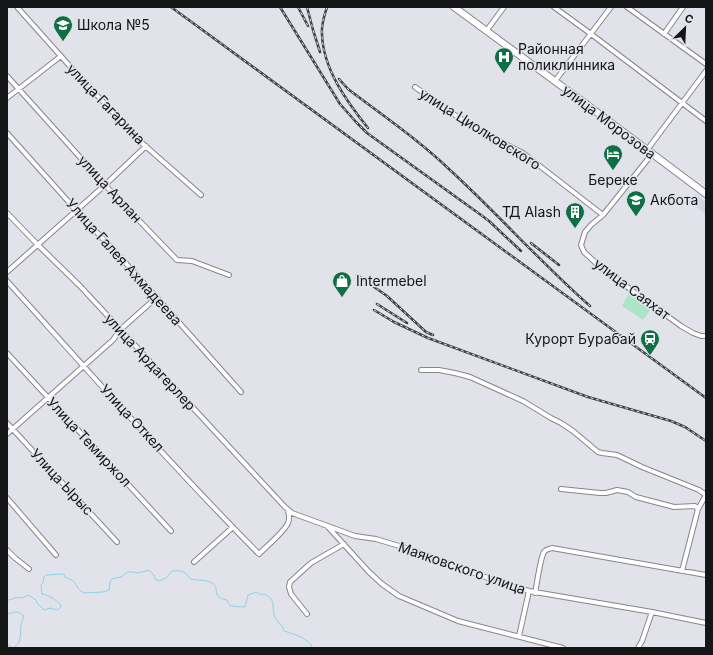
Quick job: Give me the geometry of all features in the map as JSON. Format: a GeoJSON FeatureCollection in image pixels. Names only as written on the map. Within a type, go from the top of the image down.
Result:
{"type":"FeatureCollection","features":[{"type":"Feature","properties":{"kind":"main road","name":"улица Морозова"},"geometry":{"type":"LineString","coordinates":[[454,7],[706,194]]}},
{"type":"Feature","properties":{"kind":"street","name":"улица Гагарина"},"geometry":{"type":"LineString","coordinates":[[17,7],[146,146],[201,195]]}},
{"type":"Feature","properties":{"kind":"street"},"geometry":{"type":"LineString","coordinates":[[487,30],[504,7]]}},
{"type":"Feature","properties":{"kind":"street"},"geometry":{"type":"LineString","coordinates":[[554,7],[706,121]]}},
{"type":"Feature","properties":{"kind":"street"},"geometry":{"type":"LineString","coordinates":[[555,81],[611,7]]}},
{"type":"Feature","properties":{"kind":"street"},"geometry":{"type":"LineString","coordinates":[[627,7],[706,64]]}},
{"type":"Feature","properties":{"kind":"street"},"geometry":{"type":"LineString","coordinates":[[664,34],[683,7]]}},
{"type":"Feature","properties":{"kind":"street"},"geometry":{"type":"LineString","coordinates":[[7,98],[61,56]]}},
{"type":"Feature","properties":{"kind":"street"},"geometry":{"type":"LineString","coordinates":[[647,150],[706,71]]}},
{"type":"Feature","properties":{"kind":"street","name":"улица Арлан"},"geometry":{"type":"LineString","coordinates":[[7,76],[105,185],[177,260],[192,261],[229,275]]}},
{"type":"Feature","properties":{"kind":"street","name":"улица Циолковского"},"geometry":{"type":"LineString","coordinates":[[415,87],[450,112],[484,133],[523,153],[603,215]]}},
{"type":"Feature","properties":{"kind":"street","name":"Улица Галея Ахмадеева"},"geometry":{"type":"LineString","coordinates":[[7,133],[241,392]]}},
{"type":"Feature","properties":{"kind":"street"},"geometry":{"type":"LineString","coordinates":[[7,272],[105,185],[146,146]]}},
{"type":"Feature","properties":{"kind":"street","name":"улица Саяхат"},"geometry":{"type":"LineString","coordinates":[[652,154],[603,215],[585,232],[581,245],[584,252],[597,264],[681,326],[697,335],[706,336]]}},
{"type":"Feature","properties":{"kind":"street","name":"улица Ардагерлер"},"geometry":{"type":"LineString","coordinates":[[7,213],[80,286],[290,511]]}},
{"type":"Feature","properties":{"kind":"street","name":"Улица Откел"},"geometry":{"type":"LineString","coordinates":[[7,281],[259,554],[288,524],[290,511]]}},
{"type":"Feature","properties":{"kind":"street"},"geometry":{"type":"LineString","coordinates":[[7,434],[113,340],[120,330],[157,298]]}},
{"type":"Feature","properties":{"kind":"street","name":"Улица Темиржол"},"geometry":{"type":"LineString","coordinates":[[7,353],[171,531]]}},
{"type":"Feature","properties":{"kind":"street"},"geometry":{"type":"LineString","coordinates":[[421,370],[439,370],[470,377],[523,401],[561,423],[598,452],[617,455],[698,490],[706,495],[698,509],[682,571]]}},
{"type":"Feature","properties":{"kind":"street","name":"Улица Ырыс"},"geometry":{"type":"LineString","coordinates":[[7,423],[117,542]]}},
{"type":"Feature","properties":{"kind":"street"},"geometry":{"type":"LineString","coordinates":[[561,489],[600,493],[617,490],[628,492],[636,497],[674,507],[695,506],[698,509]]}},
{"type":"Feature","properties":{"kind":"street"},"geometry":{"type":"LineString","coordinates":[[7,498],[56,555]]}},
{"type":"Feature","properties":{"kind":"street","name":"Маяковского улица"},"geometry":{"type":"LineString","coordinates":[[290,511],[355,536],[390,543],[507,585],[535,593],[652,612],[706,623]]}},
{"type":"Feature","properties":{"kind":"street"},"geometry":{"type":"LineString","coordinates":[[328,526],[369,572],[382,584],[399,596],[431,608],[458,621],[562,648]]}},
{"type":"Feature","properties":{"kind":"street"},"geometry":{"type":"LineString","coordinates":[[194,562],[233,527]]}},
{"type":"Feature","properties":{"kind":"street"},"geometry":{"type":"LineString","coordinates":[[307,614],[291,594],[288,587],[290,582],[311,563],[344,544]]}},
{"type":"Feature","properties":{"kind":"street"},"geometry":{"type":"LineString","coordinates":[[535,593],[544,552],[552,548],[706,575]]}},
{"type":"Feature","properties":{"kind":"street"},"geometry":{"type":"LineString","coordinates":[[7,550],[29,569]]}},
{"type":"Feature","properties":{"kind":"street"},"geometry":{"type":"LineString","coordinates":[[519,636],[529,591]]}},
{"type":"Feature","properties":{"kind":"street"},"geometry":{"type":"LineString","coordinates":[[638,648],[652,612]]}},
{"type":"Feature","properties":{"kind":"shaded area"},"geometry":{"type":"Polygon","coordinates":[[[695,194],[706,202],[706,214],[689,202],[695,194]]]}},
{"type":"Feature","properties":{"kind":"green space"},"geometry":{"type":"Polygon","coordinates":[[[629,293],[650,310],[643,320],[622,306],[629,293]]]}},
{"type":"Feature","properties":{"kind":"waterway"},"geometry":{"type":"LineString","coordinates":[[7,602],[8,600],[28,595],[36,600],[44,610],[50,608],[57,610],[61,607],[61,605],[47,595],[42,594],[41,585],[46,575],[64,574],[65,577],[72,580],[79,590],[84,593],[103,592],[109,590],[112,579],[121,577],[128,572],[138,573],[149,570],[154,575],[155,579],[159,581],[166,578],[172,571],[181,571],[191,579],[207,581],[215,585],[217,595],[222,599],[227,600],[230,606],[245,607],[248,595],[256,592],[268,596],[271,598],[273,604],[275,618],[282,626],[284,631],[297,635],[308,641],[313,648]]}},
{"type":"Feature","properties":{"kind":"waterway"},"geometry":{"type":"LineString","coordinates":[[7,612],[10,614],[17,612],[24,616],[18,644],[13,648]]}},
{"type":"Feature","properties":{"kind":"waterway"},"geometry":{"type":"LineString","coordinates":[[7,644],[13,648]]}},
{"type":"Feature","properties":{"kind":"railway"},"geometry":{"type":"LineString","coordinates":[[171,7],[706,398]]}},
{"type":"Feature","properties":{"kind":"railway"},"geometry":{"type":"LineString","coordinates":[[280,7],[340,104],[356,122],[367,133],[489,221],[521,251]]}},
{"type":"Feature","properties":{"kind":"railway"},"geometry":{"type":"LineString","coordinates":[[298,7],[308,26]]}},
{"type":"Feature","properties":{"kind":"railway"},"geometry":{"type":"LineString","coordinates":[[307,7],[320,52]]}},
{"type":"Feature","properties":{"kind":"railway"},"geometry":{"type":"LineString","coordinates":[[327,7],[323,20],[322,31],[323,47],[331,72],[344,96],[368,128]]}},
{"type":"Feature","properties":{"kind":"railway"},"geometry":{"type":"LineString","coordinates":[[339,79],[348,89],[413,138],[438,159],[554,273],[590,306]]}},
{"type":"Feature","properties":{"kind":"railway"},"geometry":{"type":"LineString","coordinates":[[531,243],[559,265]]}},
{"type":"Feature","properties":{"kind":"railway"},"geometry":{"type":"LineString","coordinates":[[357,275],[387,296],[426,332],[433,335]]}},
{"type":"Feature","properties":{"kind":"railway"},"geometry":{"type":"LineString","coordinates":[[377,304],[407,323]]}},
{"type":"Feature","properties":{"kind":"railway"},"geometry":{"type":"LineString","coordinates":[[374,310],[394,322],[428,338],[588,397],[671,421],[685,427],[706,441]]}},
{"type":"Feature","properties":{"kind":"place","name":"Школа №5"},"geometry":{"type":"Point","coordinates":[63,42]}},
{"type":"Feature","properties":{"kind":"place","name":"Районная поликлинника"},"geometry":{"type":"Point","coordinates":[504,74]}},
{"type":"Feature","properties":{"kind":"place","name":"Береке"},"geometry":{"type":"Point","coordinates":[613,171]}},
{"type":"Feature","properties":{"kind":"place","name":"Акбота"},"geometry":{"type":"Point","coordinates":[636,217]}},
{"type":"Feature","properties":{"kind":"place","name":"ТД Alash"},"geometry":{"type":"Point","coordinates":[575,229]}},
{"type":"Feature","properties":{"kind":"place","name":"Intermebel"},"geometry":{"type":"Point","coordinates":[342,298]}},
{"type":"Feature","properties":{"kind":"place","name":"Курорт Бурабай"},"geometry":{"type":"Point","coordinates":[650,356]}}]}
